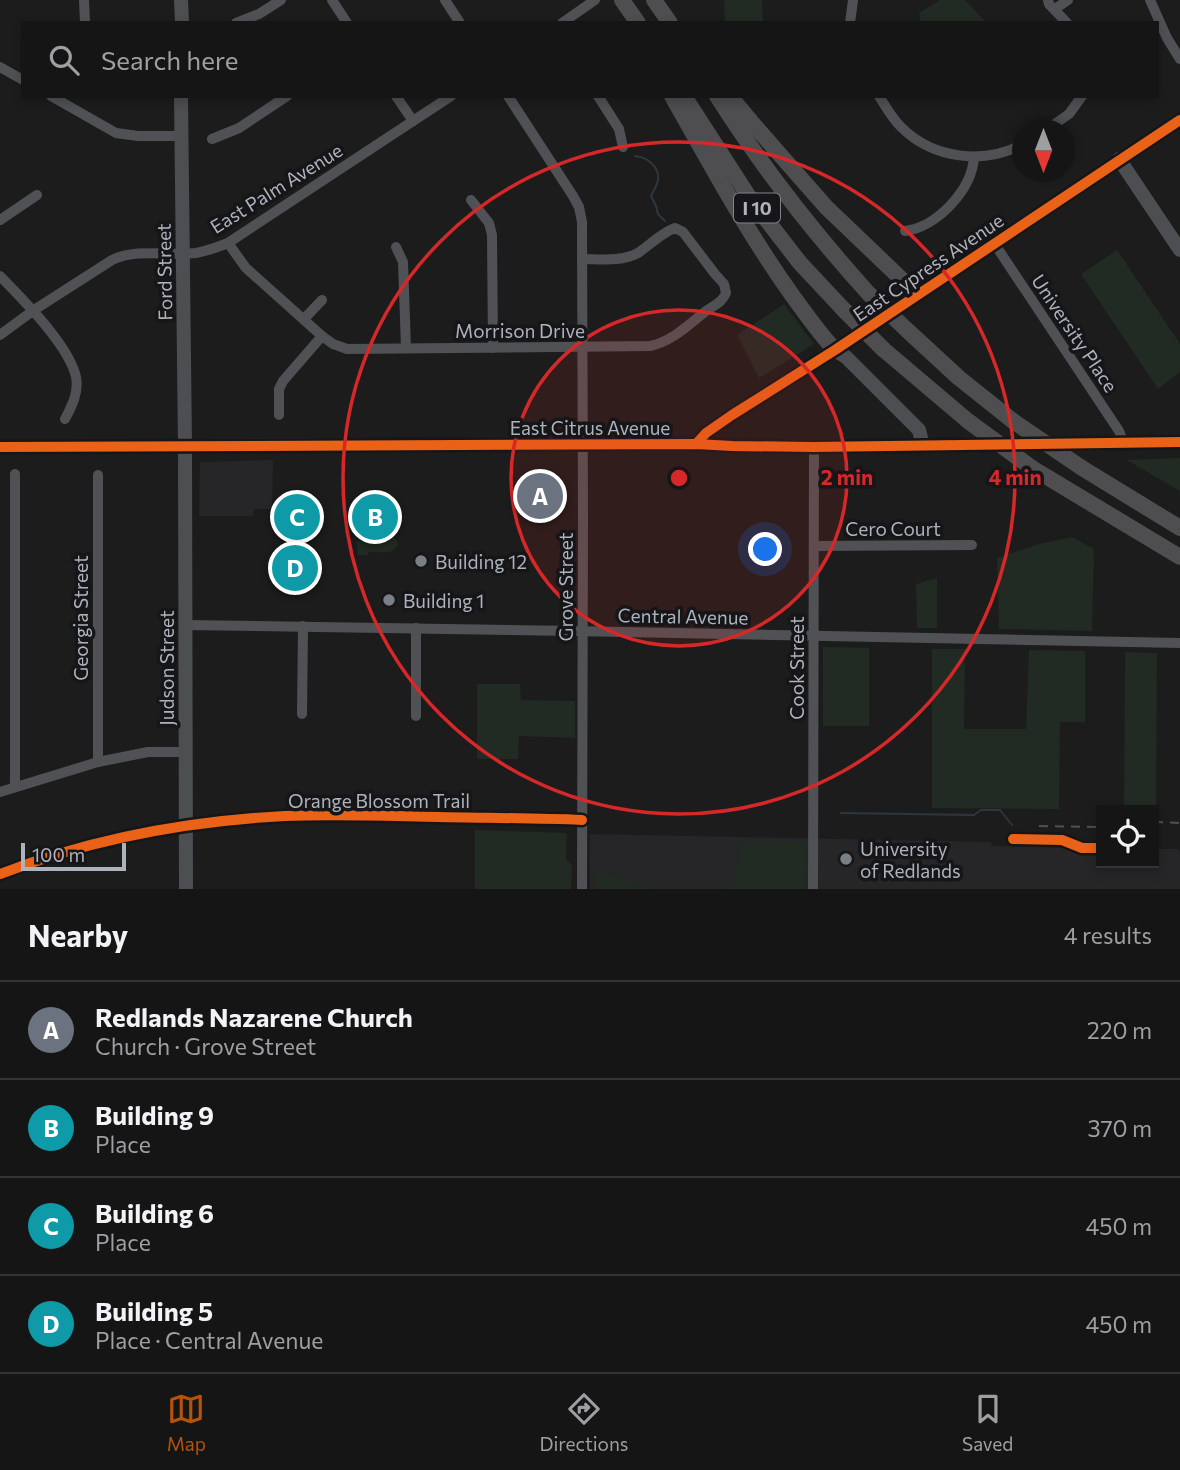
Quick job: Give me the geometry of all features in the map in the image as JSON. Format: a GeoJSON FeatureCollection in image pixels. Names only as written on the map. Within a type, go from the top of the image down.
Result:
{"type":"FeatureCollection","features":[{"type":"Feature","properties":{"kind":"highway"},"geometry":{"type":"LineString","coordinates":[[624,3],[637,21]]}},
{"type":"Feature","properties":{"kind":"highway"},"geometry":{"type":"LineString","coordinates":[[673,98],[730,199],[773,268],[835,350]]}},
{"type":"Feature","properties":{"kind":"highway","name":"I 10"},"geometry":{"type":"LineString","coordinates":[[685,98],[749,197],[800,263],[883,349],[968,421],[1032,468],[1176,555]]}},
{"type":"Feature","properties":{"kind":"highway","name":"I 10"},"geometry":{"type":"LineString","coordinates":[[718,98],[778,185],[832,253],[869,294],[908,331],[959,378],[1013,421],[1082,468],[1175,525]]}},
{"type":"Feature","properties":{"kind":"highway"},"geometry":{"type":"LineString","coordinates":[[732,98],[826,207],[917,294]]}},
{"type":"Feature","properties":{"kind":"main road"},"geometry":{"type":"LineString","coordinates":[[181,0],[182,21]]}},
{"type":"Feature","properties":{"kind":"main road","name":"Ford Street"},"geometry":{"type":"LineString","coordinates":[[181,98],[185,446]]}},
{"type":"Feature","properties":{"kind":"main road","name":"East Cypress Avenue"},"geometry":{"type":"LineString","coordinates":[[696,444],[716,426],[1180,120]]}},
{"type":"Feature","properties":{"kind":"main road"},"geometry":{"type":"LineString","coordinates":[[1119,159],[1180,250]]}},
{"type":"Feature","properties":{"kind":"main road"},"geometry":{"type":"LineString","coordinates":[[835,350],[846,357],[919,430],[923,446]]}},
{"type":"Feature","properties":{"kind":"main road","name":"East Citrus Avenue"},"geometry":{"type":"LineString","coordinates":[[185,446],[696,444],[814,447],[1180,442]]}},
{"type":"Feature","properties":{"kind":"main road","name":"Judson Street"},"geometry":{"type":"LineString","coordinates":[[185,446],[186,889]]}},
{"type":"Feature","properties":{"kind":"street"},"geometry":{"type":"LineString","coordinates":[[84,0],[85,21]]}},
{"type":"Feature","properties":{"kind":"street"},"geometry":{"type":"LineString","coordinates":[[241,21],[259,14],[281,0]]}},
{"type":"Feature","properties":{"kind":"street"},"geometry":{"type":"LineString","coordinates":[[332,0],[346,21]]}},
{"type":"Feature","properties":{"kind":"street"},"geometry":{"type":"LineString","coordinates":[[445,0],[459,21]]}},
{"type":"Feature","properties":{"kind":"street"},"geometry":{"type":"LineString","coordinates":[[565,21],[596,0]]}},
{"type":"Feature","properties":{"kind":"street"},"geometry":{"type":"LineString","coordinates":[[850,21],[853,0]]}},
{"type":"Feature","properties":{"kind":"street"},"geometry":{"type":"LineString","coordinates":[[1065,21],[1051,5],[1068,0]]}},
{"type":"Feature","properties":{"kind":"street"},"geometry":{"type":"LineString","coordinates":[[1150,0],[1167,38],[1180,58]]}},
{"type":"Feature","properties":{"kind":"street"},"geometry":{"type":"LineString","coordinates":[[0,67],[21,79]]}},
{"type":"Feature","properties":{"kind":"street"},"geometry":{"type":"LineString","coordinates":[[212,139],[239,128],[284,98]]}},
{"type":"Feature","properties":{"kind":"street"},"geometry":{"type":"LineString","coordinates":[[397,98],[413,121]]}},
{"type":"Feature","properties":{"kind":"street","name":"East Palm Avenue"},"geometry":{"type":"LineString","coordinates":[[0,335],[34,310],[121,256],[184,254],[206,251],[228,243],[448,98]]}},
{"type":"Feature","properties":{"kind":"street","name":"Grove Street"},"geometry":{"type":"LineString","coordinates":[[509,98],[573,196],[582,222],[582,889]]}},
{"type":"Feature","properties":{"kind":"street"},"geometry":{"type":"LineString","coordinates":[[599,98],[619,129],[623,147]]}},
{"type":"Feature","properties":{"kind":"street"},"geometry":{"type":"LineString","coordinates":[[880,98],[902,128],[922,143],[943,152],[974,157],[998,154],[1012,148]]}},
{"type":"Feature","properties":{"kind":"street"},"geometry":{"type":"LineString","coordinates":[[1062,119],[1081,98]]}},
{"type":"Feature","properties":{"kind":"street"},"geometry":{"type":"LineString","coordinates":[[68,101],[116,133],[181,136]]}},
{"type":"Feature","properties":{"kind":"street"},"geometry":{"type":"LineString","coordinates":[[905,231],[918,229],[943,213],[966,183],[974,157]]}},
{"type":"Feature","properties":{"kind":"street"},"geometry":{"type":"LineString","coordinates":[[0,220],[37,195]]}},
{"type":"Feature","properties":{"kind":"street"},"geometry":{"type":"LineString","coordinates":[[471,200],[489,222],[492,235],[494,348]]}},
{"type":"Feature","properties":{"kind":"street","name":"Morrison Drive"},"geometry":{"type":"LineString","coordinates":[[228,243],[246,268],[322,336],[347,349],[650,346],[676,335],[722,301],[726,293],[724,284],[683,232],[675,228],[627,257],[582,259]]}},
{"type":"Feature","properties":{"kind":"street","name":"University Place"},"geometry":{"type":"LineString","coordinates":[[994,243],[1119,431],[1124,444]]}},
{"type":"Feature","properties":{"kind":"street"},"geometry":{"type":"LineString","coordinates":[[396,247],[403,262],[406,348]]}},
{"type":"Feature","properties":{"kind":"street"},"geometry":{"type":"LineString","coordinates":[[0,276],[34,310],[71,364],[76,377],[76,394],[65,419]]}},
{"type":"Feature","properties":{"kind":"street"},"geometry":{"type":"LineString","coordinates":[[304,319],[322,300]]}},
{"type":"Feature","properties":{"kind":"street"},"geometry":{"type":"LineString","coordinates":[[279,415],[279,389],[283,381],[322,336]]}},
{"type":"Feature","properties":{"kind":"street","name":"East Citrus Avenue"},"geometry":{"type":"LineString","coordinates":[[0,447],[185,446]]}},
{"type":"Feature","properties":{"kind":"street","name":"Cook Street"},"geometry":{"type":"LineString","coordinates":[[813,889],[814,447]]}},
{"type":"Feature","properties":{"kind":"street"},"geometry":{"type":"LineString","coordinates":[[15,474],[15,786]]}},
{"type":"Feature","properties":{"kind":"street","name":"Georgia Street"},"geometry":{"type":"LineString","coordinates":[[98,475],[98,762]]}},
{"type":"Feature","properties":{"kind":"street","name":"Cero Court"},"geometry":{"type":"LineString","coordinates":[[814,546],[972,545]]}},
{"type":"Feature","properties":{"kind":"street","name":"Central Avenue"},"geometry":{"type":"LineString","coordinates":[[186,625],[1180,643]]}},
{"type":"Feature","properties":{"kind":"street"},"geometry":{"type":"LineString","coordinates":[[302,714],[303,626]]}},
{"type":"Feature","properties":{"kind":"street"},"geometry":{"type":"LineString","coordinates":[[415,716],[416,628]]}},
{"type":"Feature","properties":{"kind":"street"},"geometry":{"type":"LineString","coordinates":[[0,792],[98,762],[148,752],[185,752]]}},
{"type":"Feature","properties":{"kind":"shaded area"},"geometry":{"type":"Polygon","coordinates":[[[724,0],[762,0],[763,21],[725,21],[724,0]]]}},
{"type":"Feature","properties":{"kind":"shaded area"},"geometry":{"type":"Polygon","coordinates":[[[940,0],[965,0],[985,21],[921,21],[919,13],[940,0]]]}},
{"type":"Feature","properties":{"kind":"shaded area"},"geometry":{"type":"Polygon","coordinates":[[[1117,250],[1180,344],[1180,372],[1158,389],[1081,274],[1117,250]]]}},
{"type":"Feature","properties":{"kind":"shaded area"},"geometry":{"type":"Polygon","coordinates":[[[784,304],[814,344],[759,378],[737,335],[784,304]]]}},
{"type":"Feature","properties":{"kind":"shaded area"},"geometry":{"type":"Polygon","coordinates":[[[1180,458],[1180,491],[1127,460],[1180,458]]]}},
{"type":"Feature","properties":{"kind":"shaded area"},"geometry":{"type":"Polygon","coordinates":[[[273,460],[272,509],[254,509],[253,516],[199,516],[200,462],[273,460]]]}},
{"type":"Feature","properties":{"kind":"shaded area"},"geometry":{"type":"Polygon","coordinates":[[[1072,537],[1094,549],[1092,631],[999,629],[997,558],[1039,544],[1072,537]]]}},
{"type":"Feature","properties":{"kind":"shaded area"},"geometry":{"type":"Polygon","coordinates":[[[372,538],[394,538],[398,542],[391,551],[358,555],[357,541],[371,541],[372,538]]]}},
{"type":"Feature","properties":{"kind":"shaded area"},"geometry":{"type":"Polygon","coordinates":[[[937,578],[937,628],[917,628],[916,584],[937,578]]]}},
{"type":"Feature","properties":{"kind":"shaded area"},"geometry":{"type":"Polygon","coordinates":[[[823,647],[869,648],[869,726],[823,726],[823,647]]]}},
{"type":"Feature","properties":{"kind":"shaded area"},"geometry":{"type":"Polygon","coordinates":[[[932,649],[965,649],[964,729],[1026,729],[1029,650],[1085,651],[1085,722],[1060,722],[1059,809],[932,808],[932,649]]]}},
{"type":"Feature","properties":{"kind":"shaded area"},"geometry":{"type":"Polygon","coordinates":[[[1125,652],[1157,653],[1156,805],[1124,805],[1125,652]]]}},
{"type":"Feature","properties":{"kind":"shaded area"},"geometry":{"type":"Polygon","coordinates":[[[477,684],[520,684],[521,700],[575,701],[575,738],[519,736],[518,759],[477,759],[477,684]]]}},
{"type":"Feature","properties":{"kind":"shaded area"},"geometry":{"type":"Polygon","coordinates":[[[475,830],[567,833],[566,859],[572,866],[571,889],[475,889],[475,830]]]}},
{"type":"Feature","properties":{"kind":"shaded area","name":"University of Redlands"},"geometry":{"type":"Polygon","coordinates":[[[590,834],[991,842],[992,846],[1063,847],[1083,855],[1096,855],[1096,868],[1159,868],[1159,849],[1177,849],[1180,852],[1180,889],[590,889],[590,834]]]}},
{"type":"Feature","properties":{"kind":"shaded area"},"geometry":{"type":"Polygon","coordinates":[[[742,842],[807,842],[806,889],[718,889],[732,885],[742,842]]]}},
{"type":"Feature","properties":{"kind":"shaded area"},"geometry":{"type":"Polygon","coordinates":[[[595,870],[655,889],[595,889],[595,870]]]}},
{"type":"Feature","properties":{"kind":"waterway"},"geometry":{"type":"LineString","coordinates":[[635,156],[648,160],[657,170],[658,181],[651,196],[658,214],[665,221]]}},
{"type":"Feature","properties":{"kind":"waterway"},"geometry":{"type":"LineString","coordinates":[[841,813],[974,815],[981,810],[1000,810],[1012,825]]}},
{"type":"Feature","properties":{"kind":"railway"},"geometry":{"type":"LineString","coordinates":[[1159,822],[1180,823]]}},
{"type":"Feature","properties":{"kind":"railway"},"geometry":{"type":"LineString","coordinates":[[1039,826],[1096,827]]}},
{"type":"Feature","properties":{"kind":"cycle path"},"geometry":{"type":"LineString","coordinates":[[696,444],[706,433],[732,415],[835,350],[1180,120]]}},
{"type":"Feature","properties":{"kind":"cycle path"},"geometry":{"type":"LineString","coordinates":[[0,447],[696,444],[814,447],[1180,442]]}},
{"type":"Feature","properties":{"kind":"cycle path","name":"Orange Blossom Trail"},"geometry":{"type":"LineString","coordinates":[[0,874],[104,842],[176,827],[248,818],[342,815],[582,820]]}},
{"type":"Feature","properties":{"kind":"cycle path"},"geometry":{"type":"LineString","coordinates":[[1013,839],[1062,840],[1082,848],[1096,848]]}},
{"type":"Feature","properties":{"kind":"place","name":"Redlands Nazarene Church"},"geometry":{"type":"Point","coordinates":[540,496]}},
{"type":"Feature","properties":{"kind":"place","name":"Building 6"},"geometry":{"type":"Point","coordinates":[297,517]}},
{"type":"Feature","properties":{"kind":"place","name":"Building 9"},"geometry":{"type":"Point","coordinates":[375,517]}},
{"type":"Feature","properties":{"kind":"place","name":"Building 12"},"geometry":{"type":"Point","coordinates":[421,561]}},
{"type":"Feature","properties":{"kind":"place","name":"Building 5"},"geometry":{"type":"Point","coordinates":[295,568]}},
{"type":"Feature","properties":{"kind":"place","name":"Building 1"},"geometry":{"type":"Point","coordinates":[389,600]}},
{"type":"Feature","properties":{"kind":"place","name":"University of Redlands"},"geometry":{"type":"Point","coordinates":[846,859]}}]}
